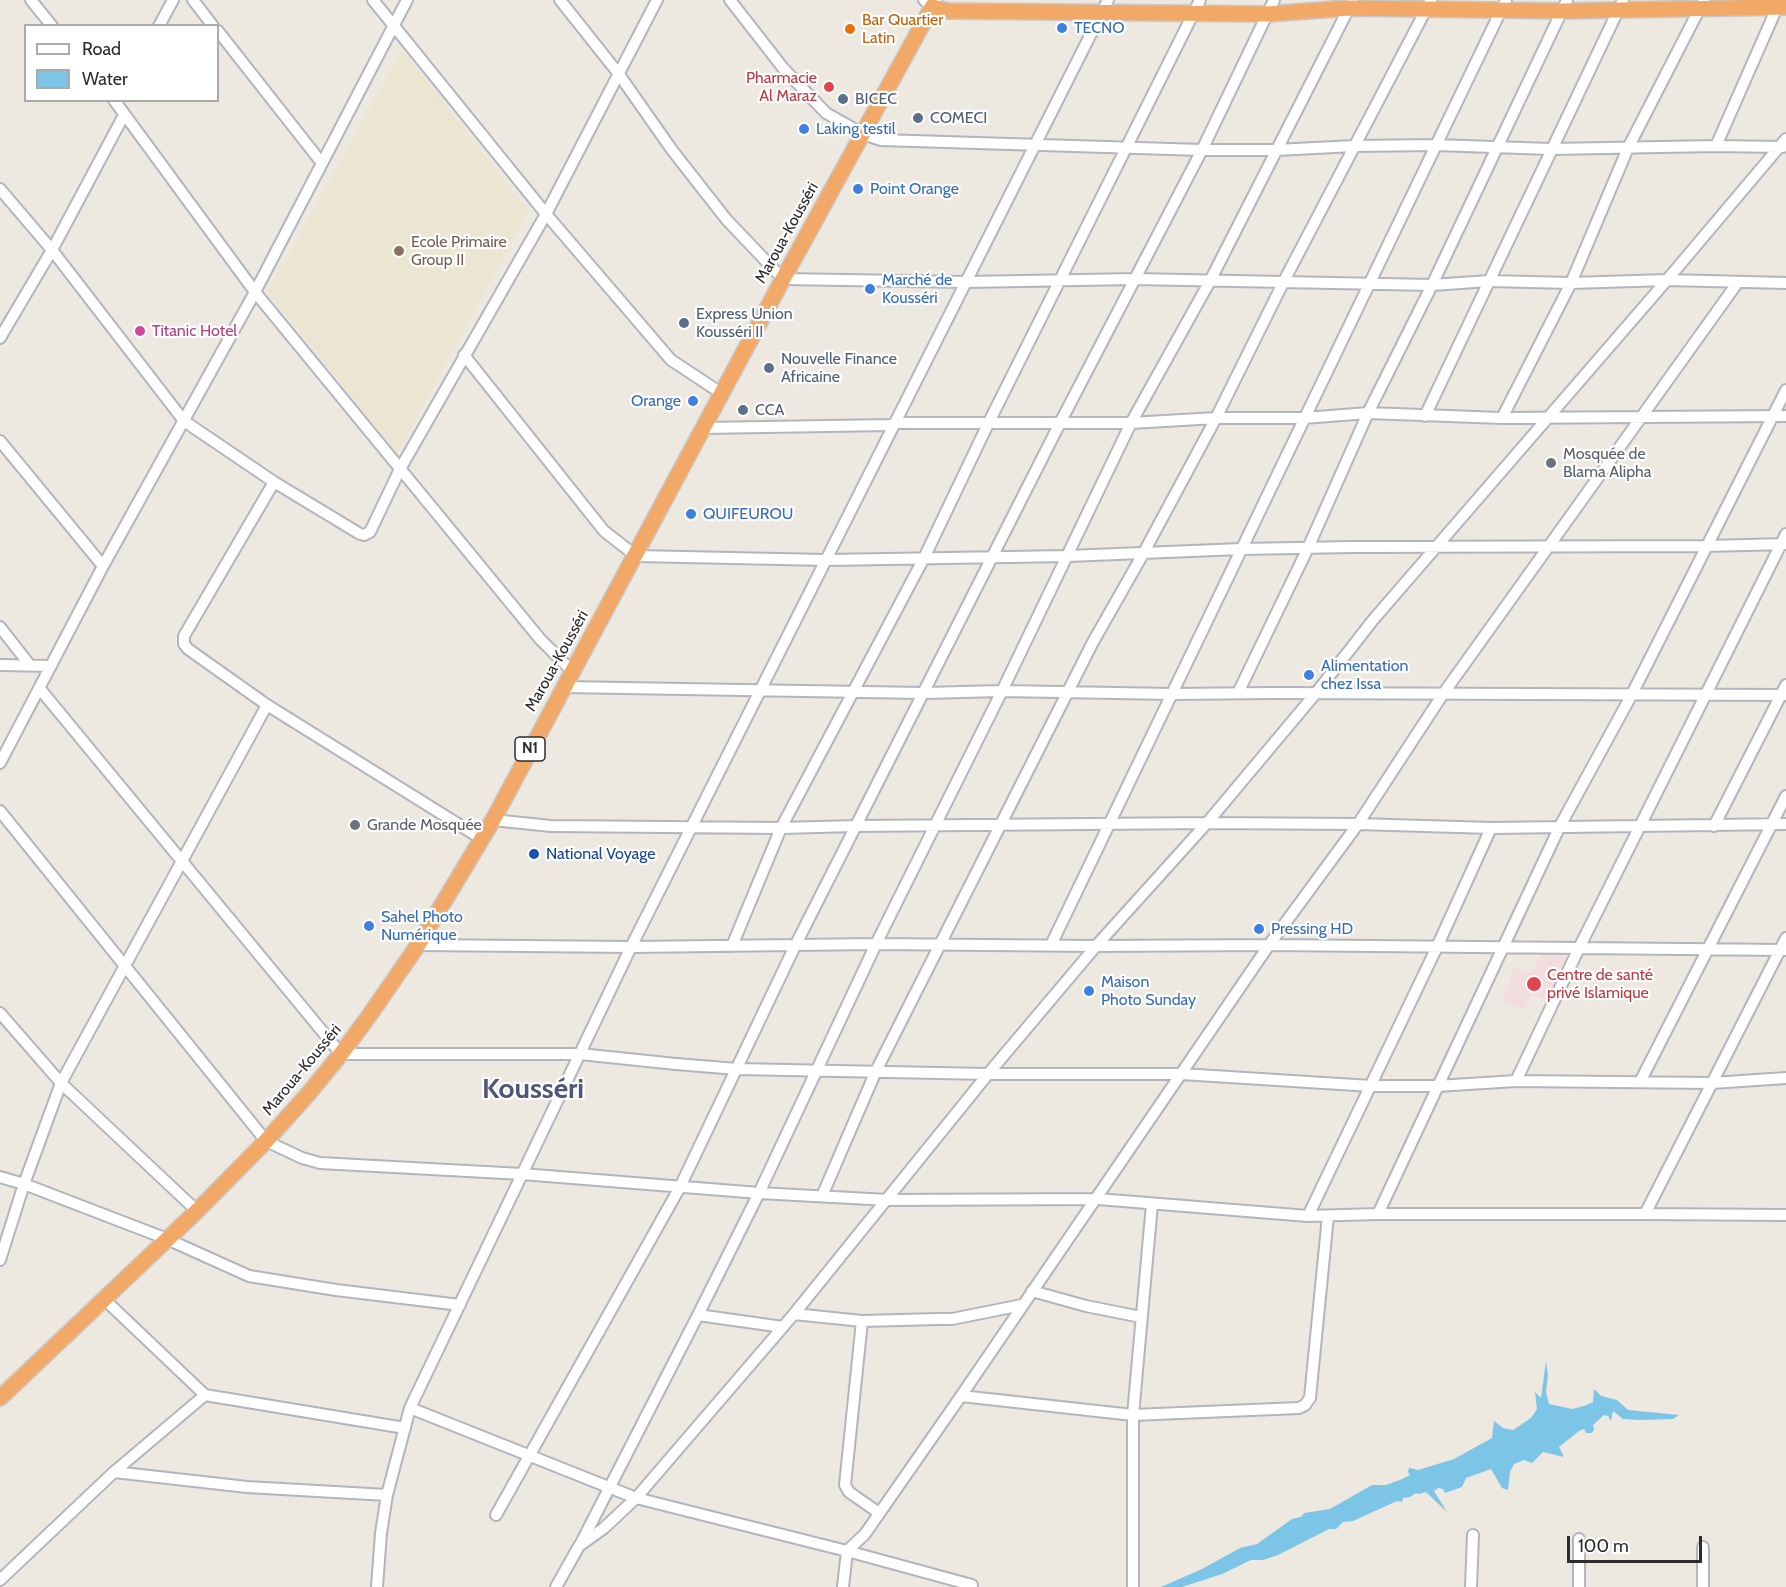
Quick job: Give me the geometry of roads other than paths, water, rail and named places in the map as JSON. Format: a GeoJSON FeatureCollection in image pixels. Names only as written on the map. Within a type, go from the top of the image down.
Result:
{"type":"FeatureCollection","features":[{"type":"Feature","properties":{"kind":"highway","name":"Maroua-Kousséri"},"geometry":{"type":"LineString","coordinates":[[0,1398],[197,1211],[266,1141],[341,1054],[418,945],[493,820],[636,556],[702,428],[863,134],[931,2]]}},
{"type":"Feature","properties":{"kind":"highway"},"geometry":{"type":"LineString","coordinates":[[931,2],[948,11],[1105,6],[1781,4]]}},
{"type":"Feature","properties":{"kind":"street"},"geometry":{"type":"LineString","coordinates":[[31,0],[50,24]]}},
{"type":"Feature","properties":{"kind":"street"},"geometry":{"type":"LineString","coordinates":[[160,24],[173,0]]}},
{"type":"Feature","properties":{"kind":"street"},"geometry":{"type":"LineString","coordinates":[[193,0],[211,24]]}},
{"type":"Feature","properties":{"kind":"street"},"geometry":{"type":"LineString","coordinates":[[373,0],[546,214],[671,360],[721,393]]}},
{"type":"Feature","properties":{"kind":"street"},"geometry":{"type":"LineString","coordinates":[[0,764],[103,566],[255,292],[407,0]]}},
{"type":"Feature","properties":{"kind":"street"},"geometry":{"type":"LineString","coordinates":[[560,0],[618,73],[672,150],[726,219],[783,279],[966,282],[1135,279],[1432,285],[1667,280],[1786,283]]}},
{"type":"Feature","properties":{"kind":"street"},"geometry":{"type":"LineString","coordinates":[[0,189],[52,250],[184,421],[274,482],[364,535],[370,532],[400,469],[546,214],[657,0]]}},
{"type":"Feature","properties":{"kind":"street"},"geometry":{"type":"LineString","coordinates":[[730,0],[783,68],[826,113],[863,134],[882,140],[1202,150],[1436,145],[1550,149],[1784,144]]}},
{"type":"Feature","properties":{"kind":"street"},"geometry":{"type":"LineString","coordinates":[[556,1587],[759,1193],[876,944],[1002,691],[1131,423],[1210,281],[1351,4]]}},
{"type":"Feature","properties":{"kind":"street"},"geometry":{"type":"LineString","coordinates":[[822,1196],[876,1071],[1093,642],[1216,418],[1284,281],[1429,4]]}},
{"type":"Feature","properties":{"kind":"street"},"geometry":{"type":"LineString","coordinates":[[1502,418],[1571,283],[1628,148],[1702,4]]}},
{"type":"Feature","properties":{"kind":"street"},"geometry":{"type":"LineString","coordinates":[[1716,146],[1781,4]]}},
{"type":"Feature","properties":{"kind":"street"},"geometry":{"type":"LineString","coordinates":[[1051,945],[1504,5]]}},
{"type":"Feature","properties":{"kind":"street"},"geometry":{"type":"LineString","coordinates":[[1238,693],[1308,548],[1368,413],[1432,285],[1565,5]]}},
{"type":"Feature","properties":{"kind":"street"},"geometry":{"type":"LineString","coordinates":[[1425,416],[1620,5]]}},
{"type":"Feature","properties":{"kind":"street"},"geometry":{"type":"LineString","coordinates":[[377,1587],[381,1533],[387,1495],[410,1408],[631,947],[1105,6]]}},
{"type":"Feature","properties":{"kind":"street"},"geometry":{"type":"LineString","coordinates":[[732,946],[781,828],[924,558],[988,423],[1196,7]]}},
{"type":"Feature","properties":{"kind":"street"},"geometry":{"type":"LineString","coordinates":[[496,1515],[680,1187],[855,826],[1202,150],[1270,7]]}},
{"type":"Feature","properties":{"kind":"street"},"geometry":{"type":"LineString","coordinates":[[219,32],[321,162]]}},
{"type":"Feature","properties":{"kind":"street"},"geometry":{"type":"LineString","coordinates":[[116,102],[255,292],[540,639],[572,671]]}},
{"type":"Feature","properties":{"kind":"street"},"geometry":{"type":"LineString","coordinates":[[0,338],[52,250],[124,115]]}},
{"type":"Feature","properties":{"kind":"street"},"geometry":{"type":"LineString","coordinates":[[579,1546],[604,1528],[636,1498],[795,1314],[988,1074],[1096,946],[1207,823],[1434,548],[1784,144]]}},
{"type":"Feature","properties":{"kind":"street"},"geometry":{"type":"LineString","coordinates":[[843,1587],[847,1551],[865,1534],[1022,1305],[1098,1199],[1269,945],[1358,824],[1443,694],[1738,282]]}},
{"type":"Feature","properties":{"kind":"street"},"geometry":{"type":"LineString","coordinates":[[464,355],[604,531],[636,556],[826,560],[993,558],[1241,549],[1783,544]]}},
{"type":"Feature","properties":{"kind":"street"},"geometry":{"type":"LineString","coordinates":[[1378,1214],[1560,826],[1631,696],[1786,390]]}},
{"type":"Feature","properties":{"kind":"street"},"geometry":{"type":"LineString","coordinates":[[702,428],[891,425],[895,423],[1131,423],[1216,418],[1304,418],[1368,413],[1502,418],[1786,416]]}},
{"type":"Feature","properties":{"kind":"street"},"geometry":{"type":"LineString","coordinates":[[0,441],[103,566]]}},
{"type":"Feature","properties":{"kind":"street"},"geometry":{"type":"LineString","coordinates":[[274,482],[183,640],[188,649],[267,705],[482,839]]}},
{"type":"Feature","properties":{"kind":"street"},"geometry":{"type":"LineString","coordinates":[[1516,1081],[1579,948],[1786,534]]}},
{"type":"Feature","properties":{"kind":"street"},"geometry":{"type":"LineString","coordinates":[[0,627],[29,664]]}},
{"type":"Feature","properties":{"kind":"street"},"geometry":{"type":"LineString","coordinates":[[0,665],[51,666]]}},
{"type":"Feature","properties":{"kind":"street"},"geometry":{"type":"LineString","coordinates":[[1714,826],[1783,695],[1786,685]]}},
{"type":"Feature","properties":{"kind":"street"},"geometry":{"type":"LineString","coordinates":[[563,687],[924,693],[1002,691],[1172,694],[1783,695]]}},
{"type":"Feature","properties":{"kind":"street"},"geometry":{"type":"LineString","coordinates":[[40,689],[341,1054],[580,1054],[676,1065],[737,1069],[988,1074],[1182,1074],[1371,1086],[1437,1086],[1516,1081],[1712,1083],[1785,1076]]}},
{"type":"Feature","properties":{"kind":"street"},"geometry":{"type":"LineString","coordinates":[[0,1260],[24,1184],[61,1083],[267,705]]}},
{"type":"Feature","properties":{"kind":"street"},"geometry":{"type":"LineString","coordinates":[[1640,1082],[1786,796]]}},
{"type":"Feature","properties":{"kind":"street"},"geometry":{"type":"LineString","coordinates":[[0,811],[266,1141],[302,1158],[320,1163],[522,1174],[759,1193],[888,1200],[1098,1199],[1308,1216],[1378,1214],[1786,1215]]}},
{"type":"Feature","properties":{"kind":"street"},"geometry":{"type":"LineString","coordinates":[[493,820],[551,825],[781,828],[1207,823],[1491,828],[1786,824]]}},
{"type":"Feature","properties":{"kind":"street"},"geometry":{"type":"LineString","coordinates":[[1308,1216],[1437,947],[1491,828]]}},
{"type":"Feature","properties":{"kind":"street"},"geometry":{"type":"LineString","coordinates":[[1645,1214],[1783,950],[1786,938]]}},
{"type":"Feature","properties":{"kind":"street"},"geometry":{"type":"LineString","coordinates":[[418,945],[631,947],[876,944],[1269,945],[1783,950]]}},
{"type":"Feature","properties":{"kind":"street"},"geometry":{"type":"LineString","coordinates":[[0,1013],[61,1083],[197,1211]]}},
{"type":"Feature","properties":{"kind":"street"},"geometry":{"type":"LineString","coordinates":[[0,1177],[167,1239],[249,1276],[336,1290],[459,1305]]}},
{"type":"Feature","properties":{"kind":"street"},"geometry":{"type":"LineString","coordinates":[[1133,1587],[1133,1415],[1152,1204]]}},
{"type":"Feature","properties":{"kind":"street"},"geometry":{"type":"LineString","coordinates":[[961,1396],[1133,1415],[1299,1408],[1305,1405],[1310,1398],[1328,1216]]}},
{"type":"Feature","properties":{"kind":"street"},"geometry":{"type":"LineString","coordinates":[[1032,1292],[1141,1317]]}},
{"type":"Feature","properties":{"kind":"street"},"geometry":{"type":"LineString","coordinates":[[103,1298],[205,1395],[405,1428]]}},
{"type":"Feature","properties":{"kind":"street"},"geometry":{"type":"LineString","coordinates":[[795,1314],[862,1321],[952,1319],[1022,1305]]}},
{"type":"Feature","properties":{"kind":"street"},"geometry":{"type":"LineString","coordinates":[[698,1315],[783,1327]]}},
{"type":"Feature","properties":{"kind":"street"},"geometry":{"type":"LineString","coordinates":[[862,1321],[845,1485],[849,1492],[879,1513]]}},
{"type":"Feature","properties":{"kind":"street"},"geometry":{"type":"LineString","coordinates":[[0,1580],[114,1472],[205,1395]]}},
{"type":"Feature","properties":{"kind":"street"},"geometry":{"type":"LineString","coordinates":[[410,1408],[636,1498],[972,1585]]}},
{"type":"Feature","properties":{"kind":"street"},"geometry":{"type":"LineString","coordinates":[[114,1472],[247,1486],[387,1495]]}},
{"type":"Feature","properties":{"kind":"street"},"geometry":{"type":"LineString","coordinates":[[1470,1587],[1473,1535]]}},
{"type":"Feature","properties":{"kind":"street"},"geometry":{"type":"LineString","coordinates":[[1579,1539],[1579,1587]]}},
{"type":"Feature","properties":{"kind":"street"},"geometry":{"type":"LineString","coordinates":[[1703,1547],[1703,1587]]}},
{"type":"Feature","properties":{"kind":"water"},"geometry":{"type":"Polygon","coordinates":[[[1546,1361],[1548,1375],[1546,1392],[1549,1404],[1572,1409],[1584,1406],[1593,1402],[1594,1389],[1601,1396],[1617,1400],[1628,1410],[1679,1415],[1673,1419],[1639,1420],[1623,1419],[1613,1411],[1611,1421],[1608,1416],[1604,1415],[1593,1425],[1592,1433],[1586,1433],[1584,1429],[1579,1431],[1559,1447],[1564,1457],[1543,1452],[1532,1463],[1524,1460],[1514,1464],[1510,1472],[1508,1490],[1502,1488],[1491,1469],[1466,1478],[1462,1487],[1445,1493],[1443,1489],[1438,1488],[1434,1491],[1447,1512],[1426,1492],[1416,1493],[1403,1498],[1402,1502],[1397,1501],[1353,1521],[1343,1522],[1336,1529],[1329,1529],[1278,1555],[1263,1560],[1251,1560],[1222,1574],[1182,1587],[1161,1587],[1202,1569],[1240,1548],[1257,1544],[1304,1513],[1330,1509],[1372,1485],[1386,1485],[1400,1480],[1410,1475],[1409,1468],[1418,1470],[1454,1459],[1492,1438],[1494,1421],[1503,1428],[1513,1430],[1531,1418],[1537,1409],[1535,1392],[1541,1398],[1546,1361]]]}},
{"type":"Feature","properties":{"kind":"place","name":"TECNO"},"geometry":{"type":"Point","coordinates":[1062,28]}},
{"type":"Feature","properties":{"kind":"place","name":"Bar Quartier Latin"},"geometry":{"type":"Point","coordinates":[850,29]}},
{"type":"Feature","properties":{"kind":"place","name":"Pharmacie Al Maraz"},"geometry":{"type":"Point","coordinates":[829,87]}},
{"type":"Feature","properties":{"kind":"place","name":"BICEC"},"geometry":{"type":"Point","coordinates":[843,99]}},
{"type":"Feature","properties":{"kind":"place","name":"COMECI"},"geometry":{"type":"Point","coordinates":[918,118]}},
{"type":"Feature","properties":{"kind":"place","name":"Laking testil"},"geometry":{"type":"Point","coordinates":[804,129]}},
{"type":"Feature","properties":{"kind":"place","name":"Point Orange"},"geometry":{"type":"Point","coordinates":[858,189]}},
{"type":"Feature","properties":{"kind":"place","name":"Ecole Primaire Group II"},"geometry":{"type":"Point","coordinates":[399,251]}},
{"type":"Feature","properties":{"kind":"place","name":"Marché de Kousséri"},"geometry":{"type":"Point","coordinates":[870,289]}},
{"type":"Feature","properties":{"kind":"place","name":"Express Union Kousséri II"},"geometry":{"type":"Point","coordinates":[684,323]}},
{"type":"Feature","properties":{"kind":"place","name":"Titanic Hotel"},"geometry":{"type":"Point","coordinates":[140,331]}},
{"type":"Feature","properties":{"kind":"place","name":"Nouvelle Finance Africaine"},"geometry":{"type":"Point","coordinates":[769,368]}},
{"type":"Feature","properties":{"kind":"place","name":"Orange"},"geometry":{"type":"Point","coordinates":[693,401]}},
{"type":"Feature","properties":{"kind":"place","name":"CCA"},"geometry":{"type":"Point","coordinates":[743,410]}},
{"type":"Feature","properties":{"kind":"place","name":"Mosquée de Blama Alipha"},"geometry":{"type":"Point","coordinates":[1551,463]}},
{"type":"Feature","properties":{"kind":"place","name":"QUIFEUROU"},"geometry":{"type":"Point","coordinates":[691,514]}},
{"type":"Feature","properties":{"kind":"place","name":"Alimentation chez Issa"},"geometry":{"type":"Point","coordinates":[1309,675]}},
{"type":"Feature","properties":{"kind":"place","name":"Grande Mosquée"},"geometry":{"type":"Point","coordinates":[355,825]}},
{"type":"Feature","properties":{"kind":"place","name":"National Voyage"},"geometry":{"type":"Point","coordinates":[534,854]}},
{"type":"Feature","properties":{"kind":"place","name":"Sahel Photo Numérique"},"geometry":{"type":"Point","coordinates":[369,926]}},
{"type":"Feature","properties":{"kind":"place","name":"Pressing HD"},"geometry":{"type":"Point","coordinates":[1259,929]}},
{"type":"Feature","properties":{"kind":"place","name":"Centre de santé privé Islamique"},"geometry":{"type":"Point","coordinates":[1534,984]}},
{"type":"Feature","properties":{"kind":"place","name":"Maison Photo Sunday"},"geometry":{"type":"Point","coordinates":[1089,991]}},
{"type":"Feature","properties":{"kind":"district","name":"Kousséri"},"geometry":{"type":"Point","coordinates":[533,1090]}}]}
